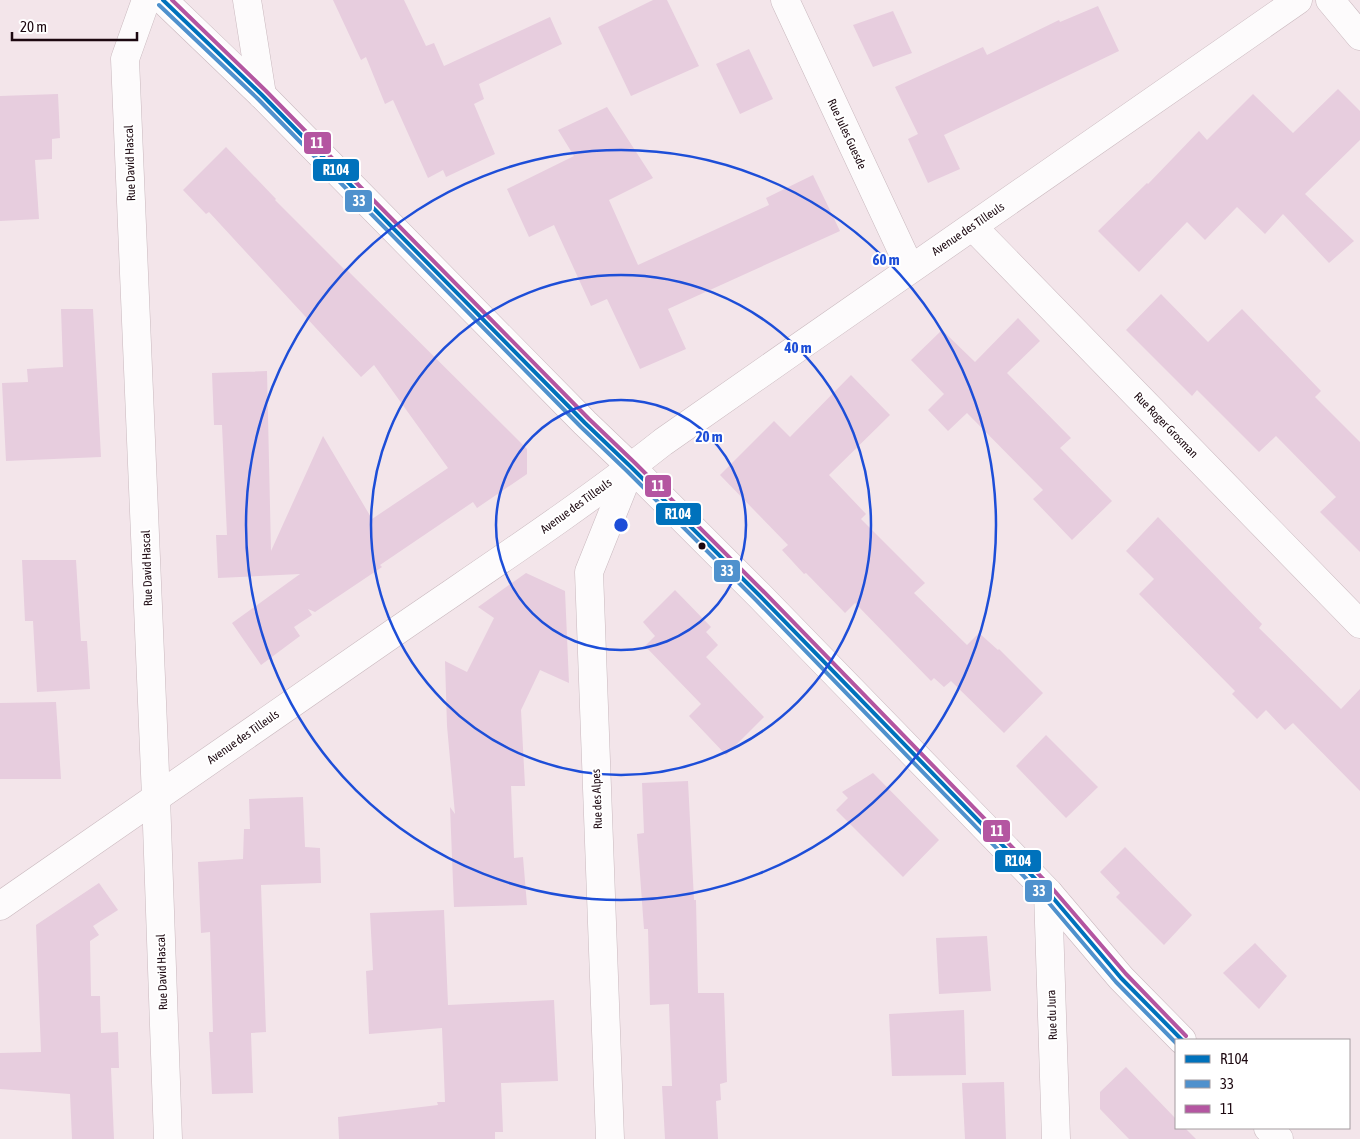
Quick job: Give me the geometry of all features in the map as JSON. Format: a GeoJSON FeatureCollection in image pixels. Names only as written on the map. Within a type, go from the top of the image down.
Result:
{"type":"FeatureCollection","features":[{"type":"Feature","properties":{"kind":"street","name":"Rue David Hascal"},"geometry":{"type":"LineString","coordinates":[[146,0],[126,59],[168,1139]]}},
{"type":"Feature","properties":{"kind":"street"},"geometry":{"type":"LineString","coordinates":[[162,0],[262,95],[584,423],[759,594],[1048,892],[1121,978],[1181,1039]]}},
{"type":"Feature","properties":{"kind":"street"},"geometry":{"type":"LineString","coordinates":[[247,0],[262,95]]}},
{"type":"Feature","properties":{"kind":"street","name":"Rue Jules Guesde"},"geometry":{"type":"LineString","coordinates":[[785,0],[910,268]]}},
{"type":"Feature","properties":{"kind":"street","name":"Avenue des Tilleuls"},"geometry":{"type":"LineString","coordinates":[[0,906],[527,541],[663,442],[910,268],[973,227],[1298,0]]}},
{"type":"Feature","properties":{"kind":"street"},"geometry":{"type":"LineString","coordinates":[[1330,0],[1360,36]]}},
{"type":"Feature","properties":{"kind":"street","name":"Rue Roger Grosman"},"geometry":{"type":"LineString","coordinates":[[973,227],[1360,624]]}},
{"type":"Feature","properties":{"kind":"street","name":"Rue des Alpes"},"geometry":{"type":"LineString","coordinates":[[610,1139],[589,572],[631,467]]}},
{"type":"Feature","properties":{"kind":"street","name":"Rue du Jura"},"geometry":{"type":"LineString","coordinates":[[1048,892],[1056,1139]]}},
{"type":"Feature","properties":{"kind":"street"},"geometry":{"type":"LineString","coordinates":[[1269,1129],[1279,1139]]}},
{"type":"Feature","properties":{"kind":"building"},"geometry":{"type":"Polygon","coordinates":[[[333,0],[404,0],[426,46],[434,43],[444,66],[550,17],[562,44],[479,84],[484,99],[474,104],[495,154],[446,177],[443,170],[428,178],[393,100],[385,104],[366,57],[361,60],[333,0]]]}},
{"type":"Feature","properties":{"kind":"building"},"geometry":{"type":"Polygon","coordinates":[[[653,0],[667,0],[699,66],[631,96],[598,27],[653,0]]]}},
{"type":"Feature","properties":{"kind":"building"},"geometry":{"type":"Polygon","coordinates":[[[1098,6],[1119,51],[944,135],[960,169],[928,183],[908,139],[918,134],[895,87],[983,47],[987,55],[1059,20],[1060,22],[1098,6]]]}},
{"type":"Feature","properties":{"kind":"building"},"geometry":{"type":"Polygon","coordinates":[[[893,11],[912,53],[873,67],[853,25],[893,11]]]}},
{"type":"Feature","properties":{"kind":"building"},"geometry":{"type":"Polygon","coordinates":[[[749,49],[773,99],[740,114],[716,64],[749,49]]]}},
{"type":"Feature","properties":{"kind":"building"},"geometry":{"type":"Polygon","coordinates":[[[1338,89],[1360,111],[1360,140],[1305,194],[1354,241],[1329,263],[1283,214],[1265,234],[1237,207],[1205,240],[1187,222],[1139,272],[1098,231],[1148,184],[1199,131],[1207,140],[1253,94],[1293,133],[1338,89]]]}},
{"type":"Feature","properties":{"kind":"building"},"geometry":{"type":"Polygon","coordinates":[[[58,94],[60,138],[52,139],[52,159],[35,160],[39,219],[0,221],[0,96],[58,94]]]}},
{"type":"Feature","properties":{"kind":"building"},"geometry":{"type":"Polygon","coordinates":[[[607,107],[653,178],[609,200],[638,265],[769,205],[766,198],[813,175],[840,231],[668,309],[686,349],[640,369],[607,299],[591,306],[554,225],[529,237],[507,189],[574,156],[558,130],[607,107]]]}},
{"type":"Feature","properties":{"kind":"building"},"geometry":{"type":"Polygon","coordinates":[[[226,147],[275,200],[527,449],[527,474],[477,508],[473,502],[315,612],[308,609],[312,615],[294,627],[300,636],[261,665],[232,623],[300,574],[218,578],[216,535],[227,535],[222,425],[214,425],[212,373],[267,371],[271,551],[323,436],[372,519],[448,468],[374,365],[361,377],[209,212],[206,214],[183,190],[226,147]]]}},
{"type":"Feature","properties":{"kind":"building"},"geometry":{"type":"Polygon","coordinates":[[[1161,294],[1208,342],[1242,309],[1321,391],[1315,397],[1360,442],[1360,552],[1320,512],[1336,497],[1276,436],[1259,452],[1197,390],[1192,396],[1126,330],[1161,294]]]}},
{"type":"Feature","properties":{"kind":"building"},"geometry":{"type":"Polygon","coordinates":[[[61,309],[93,309],[101,457],[6,461],[2,383],[28,382],[27,369],[63,367],[61,309]]]}},
{"type":"Feature","properties":{"kind":"building"},"geometry":{"type":"Polygon","coordinates":[[[1018,318],[1040,341],[1007,373],[1071,438],[1060,448],[1112,501],[1072,540],[1033,499],[1043,490],[967,413],[948,431],[928,410],[944,394],[911,360],[942,330],[975,362],[1018,318]]]}},
{"type":"Feature","properties":{"kind":"building"},"geometry":{"type":"Polygon","coordinates":[[[851,375],[890,415],[829,475],[866,514],[861,519],[925,583],[914,593],[967,645],[979,633],[999,649],[1043,693],[1004,733],[951,681],[944,687],[934,678],[931,681],[855,603],[845,613],[782,550],[788,545],[720,475],[774,421],[790,437],[851,375]]]}},
{"type":"Feature","properties":{"kind":"building"},"geometry":{"type":"Polygon","coordinates":[[[1158,517],[1262,624],[1259,628],[1341,709],[1360,689],[1360,791],[1293,723],[1285,730],[1266,710],[1257,719],[1232,694],[1235,691],[1139,594],[1154,579],[1126,551],[1158,517]]]}},
{"type":"Feature","properties":{"kind":"building"},"geometry":{"type":"Polygon","coordinates":[[[22,560],[76,560],[81,641],[87,641],[90,689],[37,692],[33,621],[25,621],[22,560]]]}},
{"type":"Feature","properties":{"kind":"building"},"geometry":{"type":"Polygon","coordinates":[[[526,573],[565,591],[569,683],[540,670],[521,710],[525,786],[511,786],[514,858],[523,857],[527,905],[454,907],[450,807],[455,814],[447,726],[445,661],[467,672],[494,618],[478,607],[526,573]]]}},
{"type":"Feature","properties":{"kind":"building"},"geometry":{"type":"Polygon","coordinates":[[[675,590],[711,627],[706,632],[718,645],[706,657],[764,717],[726,755],[689,716],[701,704],[645,646],[655,636],[643,622],[675,590]]]}},
{"type":"Feature","properties":{"kind":"building"},"geometry":{"type":"Polygon","coordinates":[[[56,702],[61,779],[0,779],[0,703],[56,702]]]}},
{"type":"Feature","properties":{"kind":"building"},"geometry":{"type":"Polygon","coordinates":[[[1046,735],[1098,787],[1066,818],[1016,766],[1046,735]]]}},
{"type":"Feature","properties":{"kind":"building"},"geometry":{"type":"Polygon","coordinates":[[[873,773],[939,840],[903,877],[836,810],[848,798],[842,792],[873,773]]]}},
{"type":"Feature","properties":{"kind":"building"},"geometry":{"type":"Polygon","coordinates":[[[688,781],[694,900],[696,900],[698,993],[724,993],[727,1082],[720,1084],[721,1100],[716,1101],[718,1139],[665,1139],[662,1086],[672,1086],[669,1004],[650,1005],[648,929],[644,929],[637,834],[644,833],[642,783],[688,781]]]}},
{"type":"Feature","properties":{"kind":"building"},"geometry":{"type":"Polygon","coordinates":[[[303,797],[305,847],[320,848],[321,883],[261,885],[266,1032],[251,1033],[253,1093],[212,1094],[209,1032],[213,1032],[210,932],[201,933],[198,862],[243,859],[244,829],[250,829],[249,799],[303,797]]]}},
{"type":"Feature","properties":{"kind":"building"},"geometry":{"type":"Polygon","coordinates":[[[1125,847],[1192,915],[1164,945],[1116,897],[1120,893],[1100,872],[1125,847]]]}},
{"type":"Feature","properties":{"kind":"building"},"geometry":{"type":"Polygon","coordinates":[[[99,883],[118,910],[93,926],[99,935],[90,941],[91,996],[100,996],[101,1033],[118,1032],[119,1068],[111,1068],[114,1139],[72,1139],[70,1094],[0,1089],[0,1053],[41,1052],[36,925],[99,883]]]}},
{"type":"Feature","properties":{"kind":"building"},"geometry":{"type":"Polygon","coordinates":[[[444,910],[448,1005],[554,1000],[558,1081],[501,1083],[503,1132],[495,1132],[495,1139],[339,1139],[338,1117],[438,1105],[437,1102],[445,1102],[442,1028],[369,1034],[366,971],[373,970],[370,913],[444,910]]]}},
{"type":"Feature","properties":{"kind":"building"},"geometry":{"type":"Polygon","coordinates":[[[987,936],[991,991],[939,994],[936,938],[987,936]]]}},
{"type":"Feature","properties":{"kind":"building"},"geometry":{"type":"Polygon","coordinates":[[[1255,943],[1287,976],[1259,1009],[1223,973],[1255,943]]]}},
{"type":"Feature","properties":{"kind":"building"},"geometry":{"type":"Polygon","coordinates":[[[964,1010],[966,1075],[892,1076],[889,1014],[964,1010]]]}},
{"type":"Feature","properties":{"kind":"building"},"geometry":{"type":"Polygon","coordinates":[[[1126,1067],[1175,1118],[1175,1129],[1186,1129],[1196,1139],[1129,1139],[1100,1109],[1100,1092],[1126,1067]]]}},
{"type":"Feature","properties":{"kind":"building"},"geometry":{"type":"Polygon","coordinates":[[[1004,1082],[1006,1139],[965,1139],[962,1083],[1004,1082]]]}},
{"type":"Feature","properties":{"kind":"transit line","name":"R104"},"geometry":{"type":"LineString","coordinates":[[163,0],[262,95],[585,423],[759,595],[1048,892],[1121,978],[1181,1039]]}},
{"type":"Feature","properties":{"kind":"transit line","name":"11"},"geometry":{"type":"LineString","coordinates":[[172,0],[266,91],[589,419],[763,591],[1052,888],[1126,974],[1186,1036]]}},
{"type":"Feature","properties":{"kind":"transit line","name":"33"},"geometry":{"type":"LineString","coordinates":[[159,5],[258,99],[581,427],[755,599],[1043,896],[1116,982],[1175,1042]]}}]}
